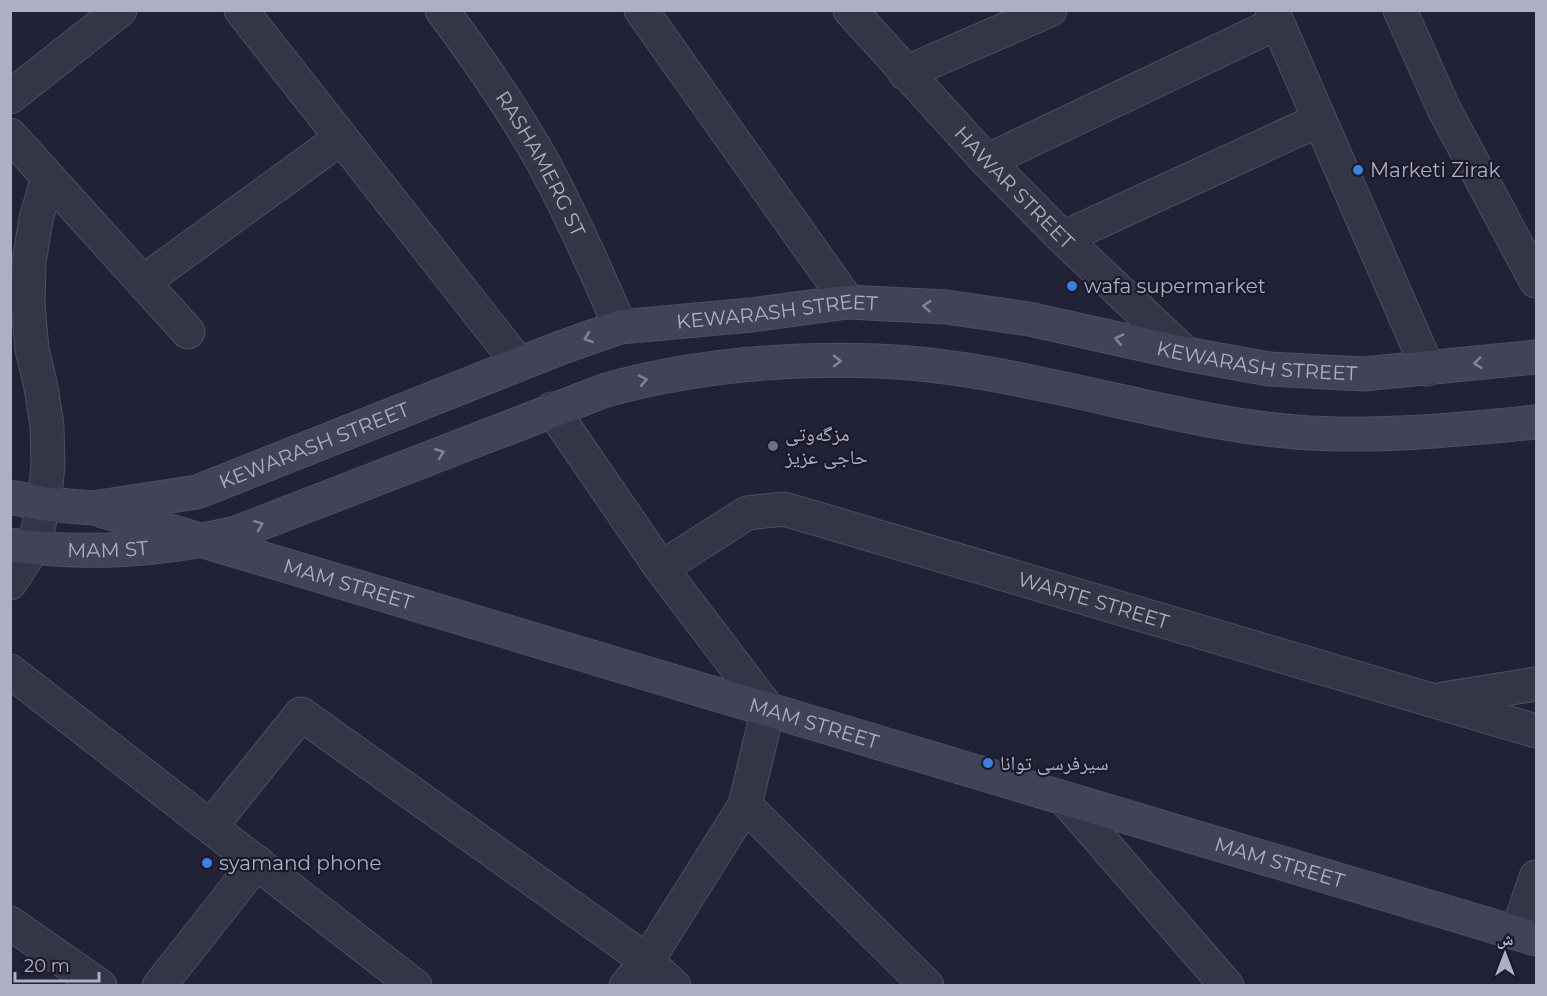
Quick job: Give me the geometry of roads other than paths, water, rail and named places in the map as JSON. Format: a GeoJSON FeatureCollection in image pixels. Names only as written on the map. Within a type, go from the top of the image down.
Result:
{"type":"FeatureCollection","features":[{"type":"Feature","properties":{"kind":"main road","name":"KEWARASH STREET"},"geometry":{"type":"LineString","coordinates":[[44,504],[93,508],[197,492],[519,364],[620,327],[752,315],[848,302],[946,307],[1029,319],[1186,354],[1269,369],[1319,373],[1363,374],[1536,357]]}},
{"type":"Feature","properties":{"kind":"main road"},"geometry":{"type":"LineString","coordinates":[[202,540],[237,532],[280,517],[552,409],[615,387],[689,372],[820,361],[879,361],[955,369],[1035,382],[1220,422],[1295,432],[1369,434],[1536,422]]}},
{"type":"Feature","properties":{"kind":"main road"},"geometry":{"type":"LineString","coordinates":[[10,496],[44,504]]}},
{"type":"Feature","properties":{"kind":"main road","name":"MAM STREET"},"geometry":{"type":"LineString","coordinates":[[93,508],[1527,936]]}},
{"type":"Feature","properties":{"kind":"main road","name":"MAM ST"},"geometry":{"type":"LineString","coordinates":[[22,547],[99,552],[144,549],[202,540]]}},
{"type":"Feature","properties":{"kind":"street"},"geometry":{"type":"LineString","coordinates":[[10,97],[120,10]]}},
{"type":"Feature","properties":{"kind":"street"},"geometry":{"type":"LineString","coordinates":[[242,10],[519,364]]}},
{"type":"Feature","properties":{"kind":"street","name":"RASHAMERG ST"},"geometry":{"type":"LineString","coordinates":[[442,10],[484,68],[542,162],[571,216],[620,327]]}},
{"type":"Feature","properties":{"kind":"street"},"geometry":{"type":"LineString","coordinates":[[641,10],[848,302]]}},
{"type":"Feature","properties":{"kind":"street","name":"HAWAR STREET"},"geometry":{"type":"LineString","coordinates":[[850,10],[987,161],[1063,238],[1186,354]]}},
{"type":"Feature","properties":{"kind":"street"},"geometry":{"type":"LineString","coordinates":[[905,73],[1050,10]]}},
{"type":"Feature","properties":{"kind":"street"},"geometry":{"type":"LineString","coordinates":[[1400,10],[1444,109],[1536,281]]}},
{"type":"Feature","properties":{"kind":"street"},"geometry":{"type":"LineString","coordinates":[[987,161],[1275,17],[1428,369]]}},
{"type":"Feature","properties":{"kind":"street"},"geometry":{"type":"LineString","coordinates":[[1063,238],[1319,120]]}},
{"type":"Feature","properties":{"kind":"street"},"geometry":{"type":"LineString","coordinates":[[10,135],[188,332]]}},
{"type":"Feature","properties":{"kind":"street"},"geometry":{"type":"LineString","coordinates":[[143,282],[341,138]]}},
{"type":"Feature","properties":{"kind":"street"},"geometry":{"type":"LineString","coordinates":[[10,583],[22,547],[44,504],[48,465],[47,426],[42,387],[21,345],[28,305],[29,262],[36,219],[48,177]]}},
{"type":"Feature","properties":{"kind":"street"},"geometry":{"type":"LineString","coordinates":[[552,409],[661,568],[768,709],[745,805],[647,961],[626,986]]}},
{"type":"Feature","properties":{"kind":"street","name":"WARTE STREET"},"geometry":{"type":"LineString","coordinates":[[661,568],[747,513],[784,509],[1536,731]]}},
{"type":"Feature","properties":{"kind":"street"},"geometry":{"type":"LineString","coordinates":[[10,670],[415,986]]}},
{"type":"Feature","properties":{"kind":"street"},"geometry":{"type":"LineString","coordinates":[[1432,700],[1536,684]]}},
{"type":"Feature","properties":{"kind":"street"},"geometry":{"type":"LineString","coordinates":[[211,826],[301,714],[647,961],[674,986]]}},
{"type":"Feature","properties":{"kind":"street"},"geometry":{"type":"LineString","coordinates":[[1065,799],[1227,986]]}},
{"type":"Feature","properties":{"kind":"street"},"geometry":{"type":"LineString","coordinates":[[745,805],[927,986]]}},
{"type":"Feature","properties":{"kind":"street"},"geometry":{"type":"LineString","coordinates":[[159,986],[256,862]]}},
{"type":"Feature","properties":{"kind":"street"},"geometry":{"type":"LineString","coordinates":[[1527,936],[1536,877]]}},
{"type":"Feature","properties":{"kind":"street"},"geometry":{"type":"LineString","coordinates":[[10,923],[100,986]]}},
{"type":"Feature","properties":{"kind":"place","name":"Marketi Zirak"},"geometry":{"type":"Point","coordinates":[1358,170]}},
{"type":"Feature","properties":{"kind":"place","name":"wafa supermarket"},"geometry":{"type":"Point","coordinates":[1072,286]}},
{"type":"Feature","properties":{"kind":"place","name":"مزگەوتی حاجی عزیز"},"geometry":{"type":"Point","coordinates":[773,446]}},
{"type":"Feature","properties":{"kind":"place","name":"سيرفرسى توانا"},"geometry":{"type":"Point","coordinates":[988,763]}},
{"type":"Feature","properties":{"kind":"place","name":"syamand phone"},"geometry":{"type":"Point","coordinates":[207,863]}}]}
